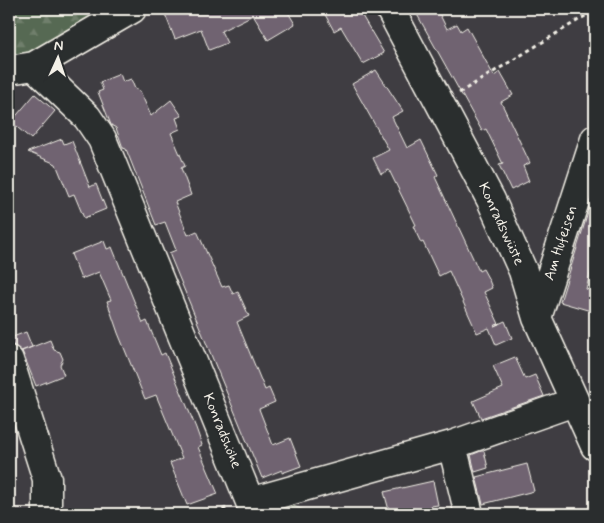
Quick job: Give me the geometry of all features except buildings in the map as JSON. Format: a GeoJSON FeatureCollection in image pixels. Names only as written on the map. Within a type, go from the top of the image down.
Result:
{"type":"FeatureCollection","features":[{"type":"Feature","properties":{"kind":"street","name":"Konradshöhe"},"geometry":{"type":"LineString","coordinates":[[132,9],[21,68],[86,117],[102,139],[250,502],[452,445],[574,402]]}},
{"type":"Feature","properties":{"kind":"street","name":"Konradswüste"},"geometry":{"type":"LineString","coordinates":[[390,9],[491,200],[523,271],[537,318],[595,446]]}},
{"type":"Feature","properties":{"kind":"street","name":"Am Hufeisen"},"geometry":{"type":"LineString","coordinates":[[537,318],[595,139]]}},
{"type":"Feature","properties":{"kind":"street"},"geometry":{"type":"LineString","coordinates":[[9,360],[47,479],[47,514]]}},
{"type":"Feature","properties":{"kind":"street"},"geometry":{"type":"LineString","coordinates":[[452,445],[468,514]]}},
{"type":"Feature","properties":{"kind":"path"},"geometry":{"type":"LineString","coordinates":[[441,103],[595,10]]}},
{"type":"Feature","properties":{"kind":"green space"},"geometry":{"type":"Polygon","coordinates":[[[9,9],[114,9],[53,45],[9,57],[9,9]]]}},
{"type":"Feature","properties":{"kind":"green space"},"geometry":{"type":"Polygon","coordinates":[[[276,500],[316,514],[227,514],[276,500]]]}}]}
